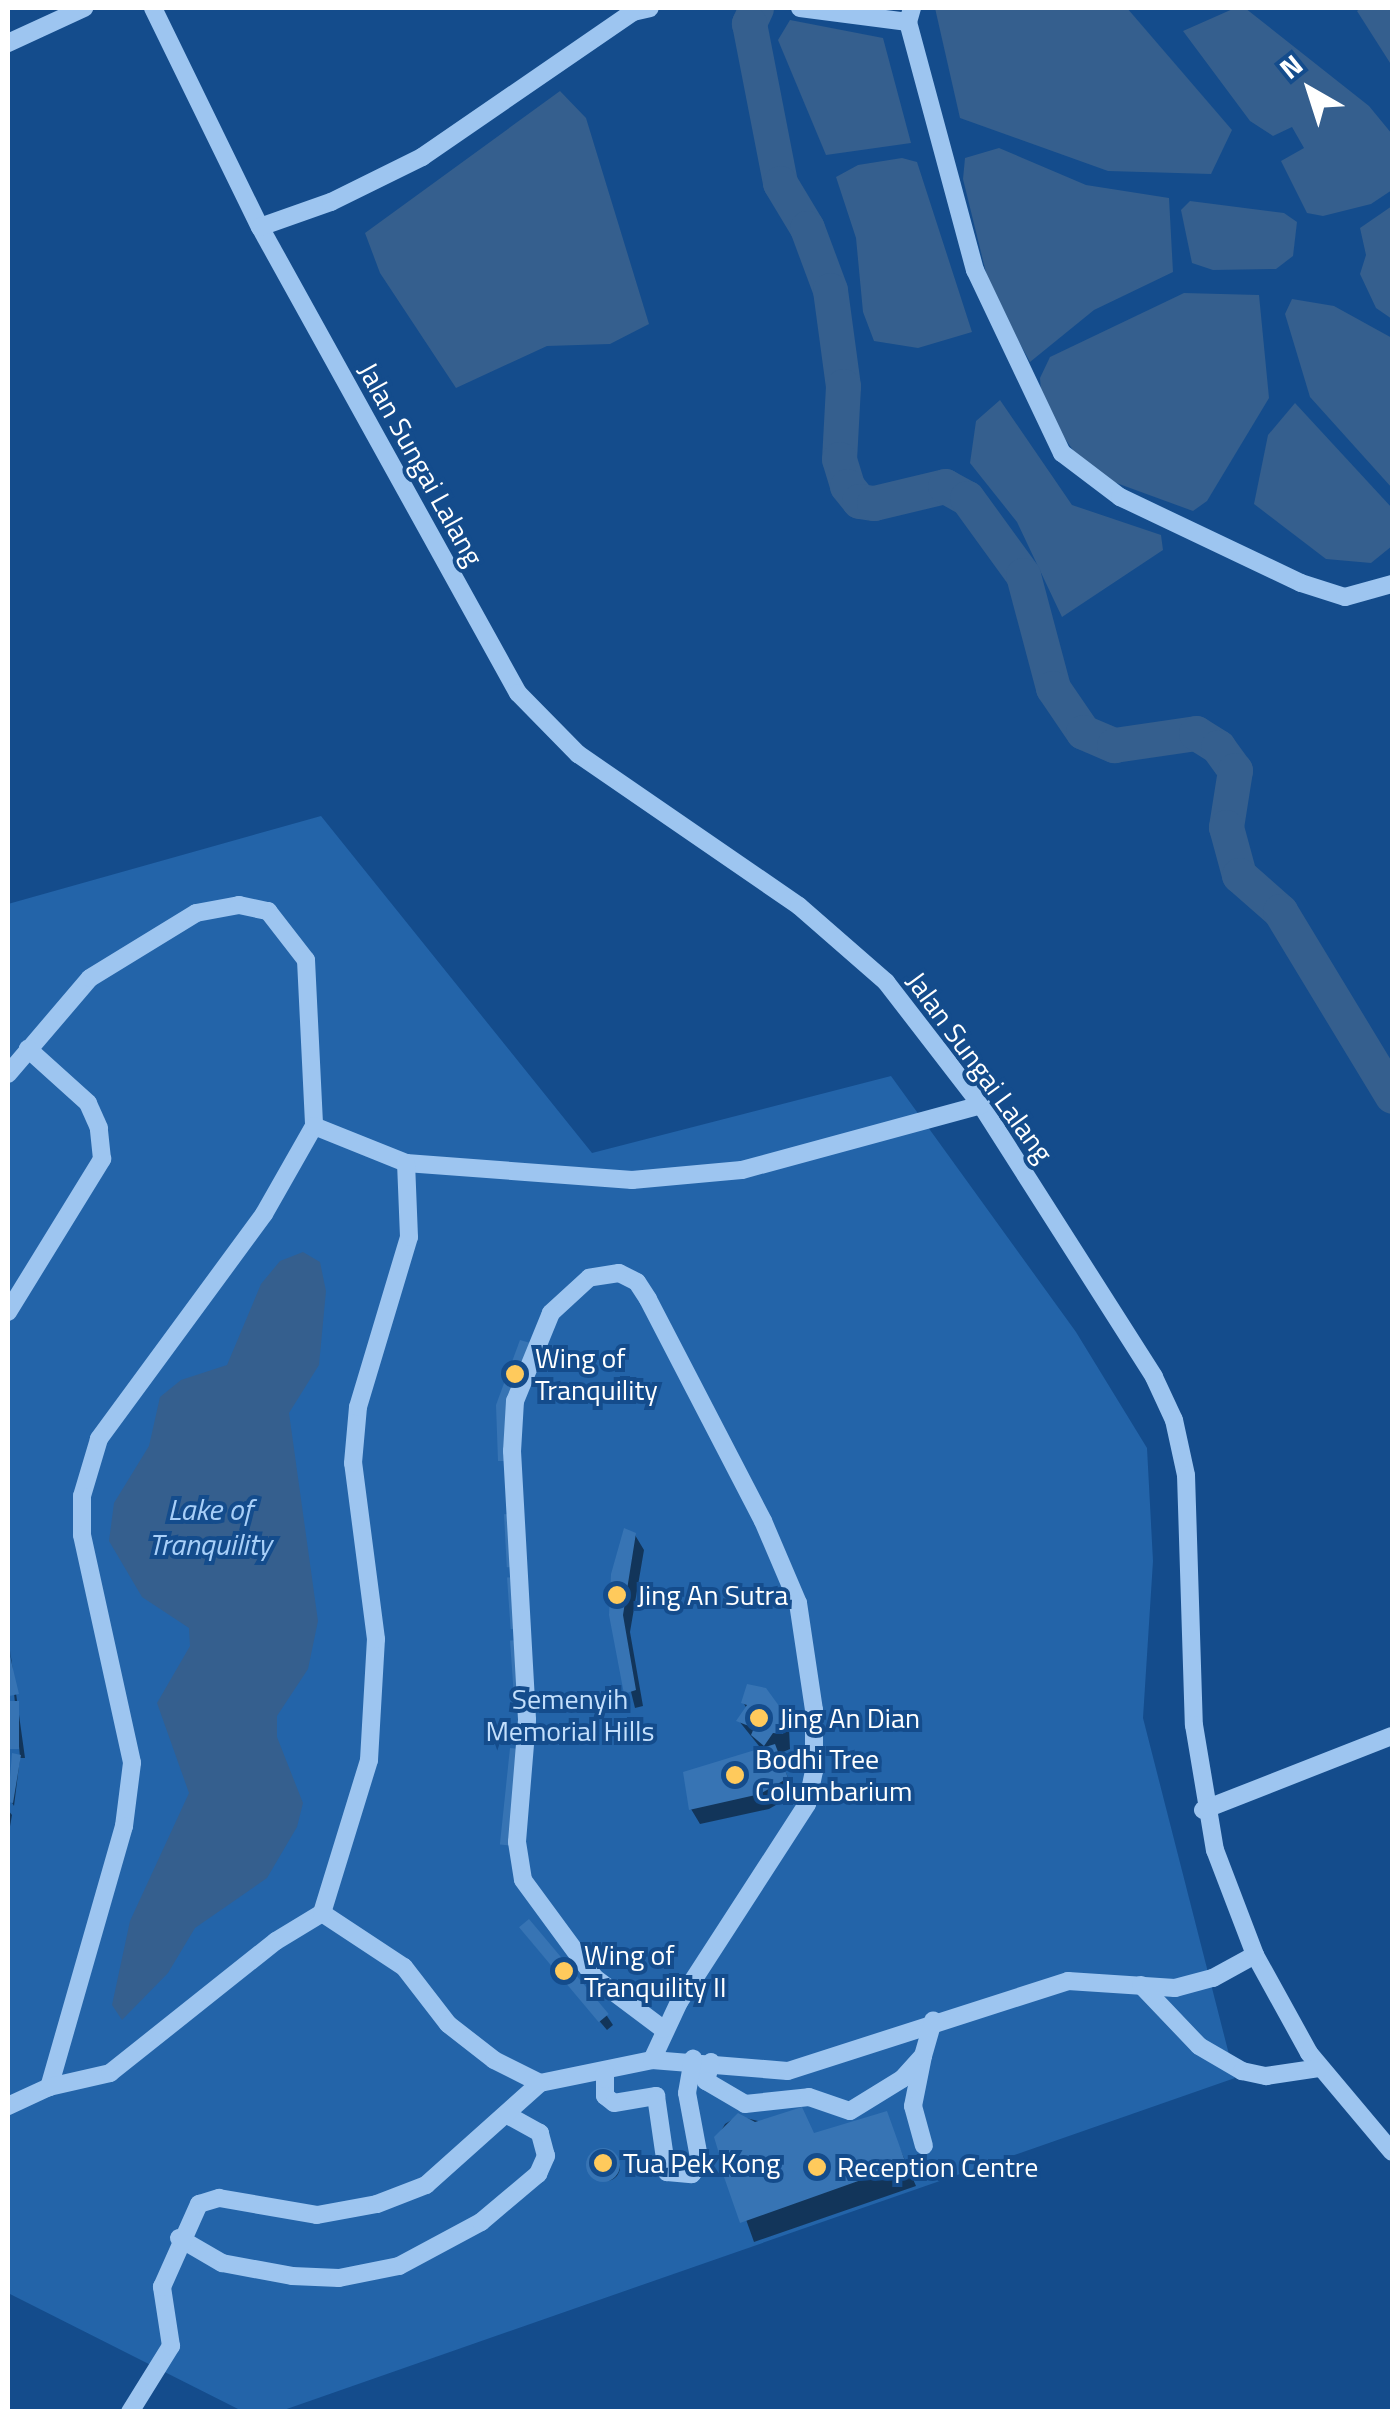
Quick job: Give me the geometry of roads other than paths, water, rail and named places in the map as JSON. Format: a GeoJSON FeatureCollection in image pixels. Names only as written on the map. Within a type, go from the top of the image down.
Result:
{"type":"FeatureCollection","features":[{"type":"Feature","properties":{"kind":"street"},"geometry":{"type":"LineString","coordinates":[[8,43],[84,8]]}},
{"type":"Feature","properties":{"kind":"street","name":"Jalan Sungai Lalang"},"geometry":{"type":"LineString","coordinates":[[154,8],[260,227],[533,713],[578,754],[858,955],[981,1106],[1122,1322],[1174,1420],[1190,1508],[1194,1726],[1204,1810],[1254,1955],[1320,2068],[1392,2152]]}},
{"type":"Feature","properties":{"kind":"street"},"geometry":{"type":"LineString","coordinates":[[260,227],[331,202],[422,157],[634,12],[650,8]]}},
{"type":"Feature","properties":{"kind":"street"},"geometry":{"type":"LineString","coordinates":[[800,8],[910,15],[975,270],[1062,453],[1120,498],[1301,583],[1345,597],[1392,584]]}},
{"type":"Feature","properties":{"kind":"street"},"geometry":{"type":"LineString","coordinates":[[8,1074],[90,978],[154,934],[196,914],[239,905],[268,911],[306,960],[314,1126],[264,1214],[99,1439],[82,1496],[82,1535],[132,1764],[124,1826],[49,2087]]}},
{"type":"Feature","properties":{"kind":"street"},"geometry":{"type":"LineString","coordinates":[[8,1312],[102,1159],[100,1128],[88,1103],[28,1050]]}},
{"type":"Feature","properties":{"kind":"street"},"geometry":{"type":"LineString","coordinates":[[314,1126],[406,1163],[632,1180],[704,1176],[870,1140],[981,1106]]}},
{"type":"Feature","properties":{"kind":"street"},"geometry":{"type":"LineString","coordinates":[[8,2106],[49,2087],[110,2073],[276,1941],[322,1913],[369,1760],[376,1639],[353,1462],[358,1407],[409,1237],[406,1163]]}},
{"type":"Feature","properties":{"kind":"street"},"geometry":{"type":"LineString","coordinates":[[652,2060],[663,2029],[807,1804],[814,1771],[814,1710],[798,1602],[764,1521],[648,1299],[637,1282],[619,1272],[589,1278],[551,1313],[515,1402],[512,1451],[527,1720],[517,1842],[524,1880],[595,1978],[663,2029]]}},
{"type":"Feature","properties":{"kind":"street"},"geometry":{"type":"LineString","coordinates":[[1204,1810],[1392,1736]]}},
{"type":"Feature","properties":{"kind":"street"},"geometry":{"type":"LineString","coordinates":[[322,1913],[404,1967],[463,2036],[540,2084]]}},
{"type":"Feature","properties":{"kind":"street"},"geometry":{"type":"LineString","coordinates":[[130,2412],[170,2346],[162,2287],[180,2238],[199,2204],[219,2198],[317,2216],[377,2204],[426,2184],[509,2116],[540,2084],[652,2060],[702,2060],[788,2071],[846,2057],[933,2020],[1068,1982],[1176,1988],[1213,1978],[1254,1955]]}},
{"type":"Feature","properties":{"kind":"street"},"geometry":{"type":"LineString","coordinates":[[1141,1984],[1199,2046],[1242,2071],[1266,2076],[1320,2068]]}},
{"type":"Feature","properties":{"kind":"street"},"geometry":{"type":"LineString","coordinates":[[924,2146],[913,2106],[933,2020]]}},
{"type":"Feature","properties":{"kind":"street"},"geometry":{"type":"LineString","coordinates":[[702,2060],[706,2081],[745,2104],[810,2097],[850,2112],[902,2079],[923,2056]]}},
{"type":"Feature","properties":{"kind":"street"},"geometry":{"type":"LineString","coordinates":[[605,2072],[605,2096],[614,2103],[656,2096],[666,2172],[692,2174],[700,2164],[687,2093],[702,2060]]}},
{"type":"Feature","properties":{"kind":"street"},"geometry":{"type":"LineString","coordinates":[[180,2238],[222,2262],[292,2276],[340,2278],[399,2266],[481,2222],[538,2174],[546,2156],[540,2133],[509,2116]]}},
{"type":"Feature","properties":{"kind":"water"},"geometry":{"type":"Polygon","coordinates":[[[935,8],[1127,8],[1232,130],[1211,174],[1108,171],[960,118],[935,8]]]}},
{"type":"Feature","properties":{"kind":"water"},"geometry":{"type":"Polygon","coordinates":[[[1235,8],[1245,8],[1369,106],[1392,134],[1392,190],[1371,204],[1323,216],[1307,213],[1281,161],[1304,148],[1292,127],[1273,136],[1250,121],[1183,31],[1235,8]]]}},
{"type":"Feature","properties":{"kind":"water"},"geometry":{"type":"Polygon","coordinates":[[[1392,8],[1392,66],[1357,11],[1392,8]]]}},
{"type":"Feature","properties":{"kind":"water"},"geometry":{"type":"Polygon","coordinates":[[[790,20],[883,38],[911,143],[826,155],[778,40],[790,20]]]}},
{"type":"Feature","properties":{"kind":"water"},"geometry":{"type":"Polygon","coordinates":[[[560,91],[586,118],[649,324],[610,344],[547,346],[456,388],[380,273],[365,233],[560,91]]]}},
{"type":"Feature","properties":{"kind":"water"},"geometry":{"type":"Polygon","coordinates":[[[999,148],[1086,185],[1169,198],[1173,272],[1094,310],[1030,362],[990,289],[963,179],[965,158],[999,148]]]}},
{"type":"Feature","properties":{"kind":"water"},"geometry":{"type":"Polygon","coordinates":[[[902,158],[917,162],[972,332],[918,348],[874,341],[863,312],[856,238],[836,177],[858,165],[902,158]]]}},
{"type":"Feature","properties":{"kind":"water"},"geometry":{"type":"Polygon","coordinates":[[[1190,201],[1284,213],[1297,222],[1293,256],[1276,269],[1213,270],[1192,263],[1181,210],[1190,201]]]}},
{"type":"Feature","properties":{"kind":"water"},"geometry":{"type":"Polygon","coordinates":[[[1392,206],[1392,319],[1376,308],[1360,274],[1366,255],[1360,228],[1392,206]]]}},
{"type":"Feature","properties":{"kind":"water"},"geometry":{"type":"Polygon","coordinates":[[[1184,293],[1259,295],[1269,398],[1207,501],[1193,511],[1089,473],[1042,406],[1040,378],[1050,357],[1184,293]]]}},
{"type":"Feature","properties":{"kind":"water"},"geometry":{"type":"Polygon","coordinates":[[[1292,299],[1334,306],[1392,338],[1392,488],[1310,397],[1285,314],[1292,299]]]}},
{"type":"Feature","properties":{"kind":"water"},"geometry":{"type":"Polygon","coordinates":[[[1000,400],[1072,505],[1161,535],[1163,550],[1062,617],[1017,522],[970,463],[976,421],[1000,400]]]}},
{"type":"Feature","properties":{"kind":"water"},"geometry":{"type":"Polygon","coordinates":[[[1295,403],[1392,508],[1392,546],[1371,563],[1326,559],[1254,504],[1268,435],[1295,403]]]}},
{"type":"Feature","properties":{"kind":"water","name":"Lake of Tranquility"},"geometry":{"type":"Polygon","coordinates":[[[303,1252],[320,1262],[326,1291],[319,1365],[289,1413],[318,1621],[308,1669],[277,1716],[277,1737],[303,1803],[297,1827],[267,1878],[195,1928],[168,1973],[122,2020],[112,2005],[130,1921],[189,1793],[157,1703],[190,1646],[189,1628],[142,1597],[109,1541],[114,1503],[149,1446],[160,1397],[181,1380],[227,1365],[261,1284],[280,1261],[303,1252]]]}},
{"type":"Feature","properties":{"kind":"waterway"},"geometry":{"type":"LineString","coordinates":[[756,8],[749,23],[780,183],[807,228],[830,290],[843,386],[839,459],[847,486],[859,501],[874,503],[945,486],[967,498],[1023,575],[1053,688],[1083,732],[1114,745],[1196,733],[1218,747],[1235,770],[1226,827],[1239,875],[1280,911],[1392,1096]]}},
{"type":"Feature","properties":{"kind":"place","name":"Wing of Tranquility"},"geometry":{"type":"Point","coordinates":[515,1374]}},
{"type":"Feature","properties":{"kind":"place","name":"Jing An Sutra"},"geometry":{"type":"Point","coordinates":[617,1595]}},
{"type":"Feature","properties":{"kind":"place","name":"Jing An Dian"},"geometry":{"type":"Point","coordinates":[759,1718]}},
{"type":"Feature","properties":{"kind":"place","name":"Bodhi Tree Columbarium"},"geometry":{"type":"Point","coordinates":[735,1775]}},
{"type":"Feature","properties":{"kind":"place","name":"Wing of Tranquility II"},"geometry":{"type":"Point","coordinates":[564,1971]}},
{"type":"Feature","properties":{"kind":"place","name":"Tua Pek Kong"},"geometry":{"type":"Point","coordinates":[603,2163]}},
{"type":"Feature","properties":{"kind":"place","name":"Reception Centre"},"geometry":{"type":"Point","coordinates":[817,2167]}},
{"type":"Feature","properties":{"kind":"park label","name":"Semenyih Memorial Hills"},"geometry":{"type":"Point","coordinates":[570,1715]}}]}
